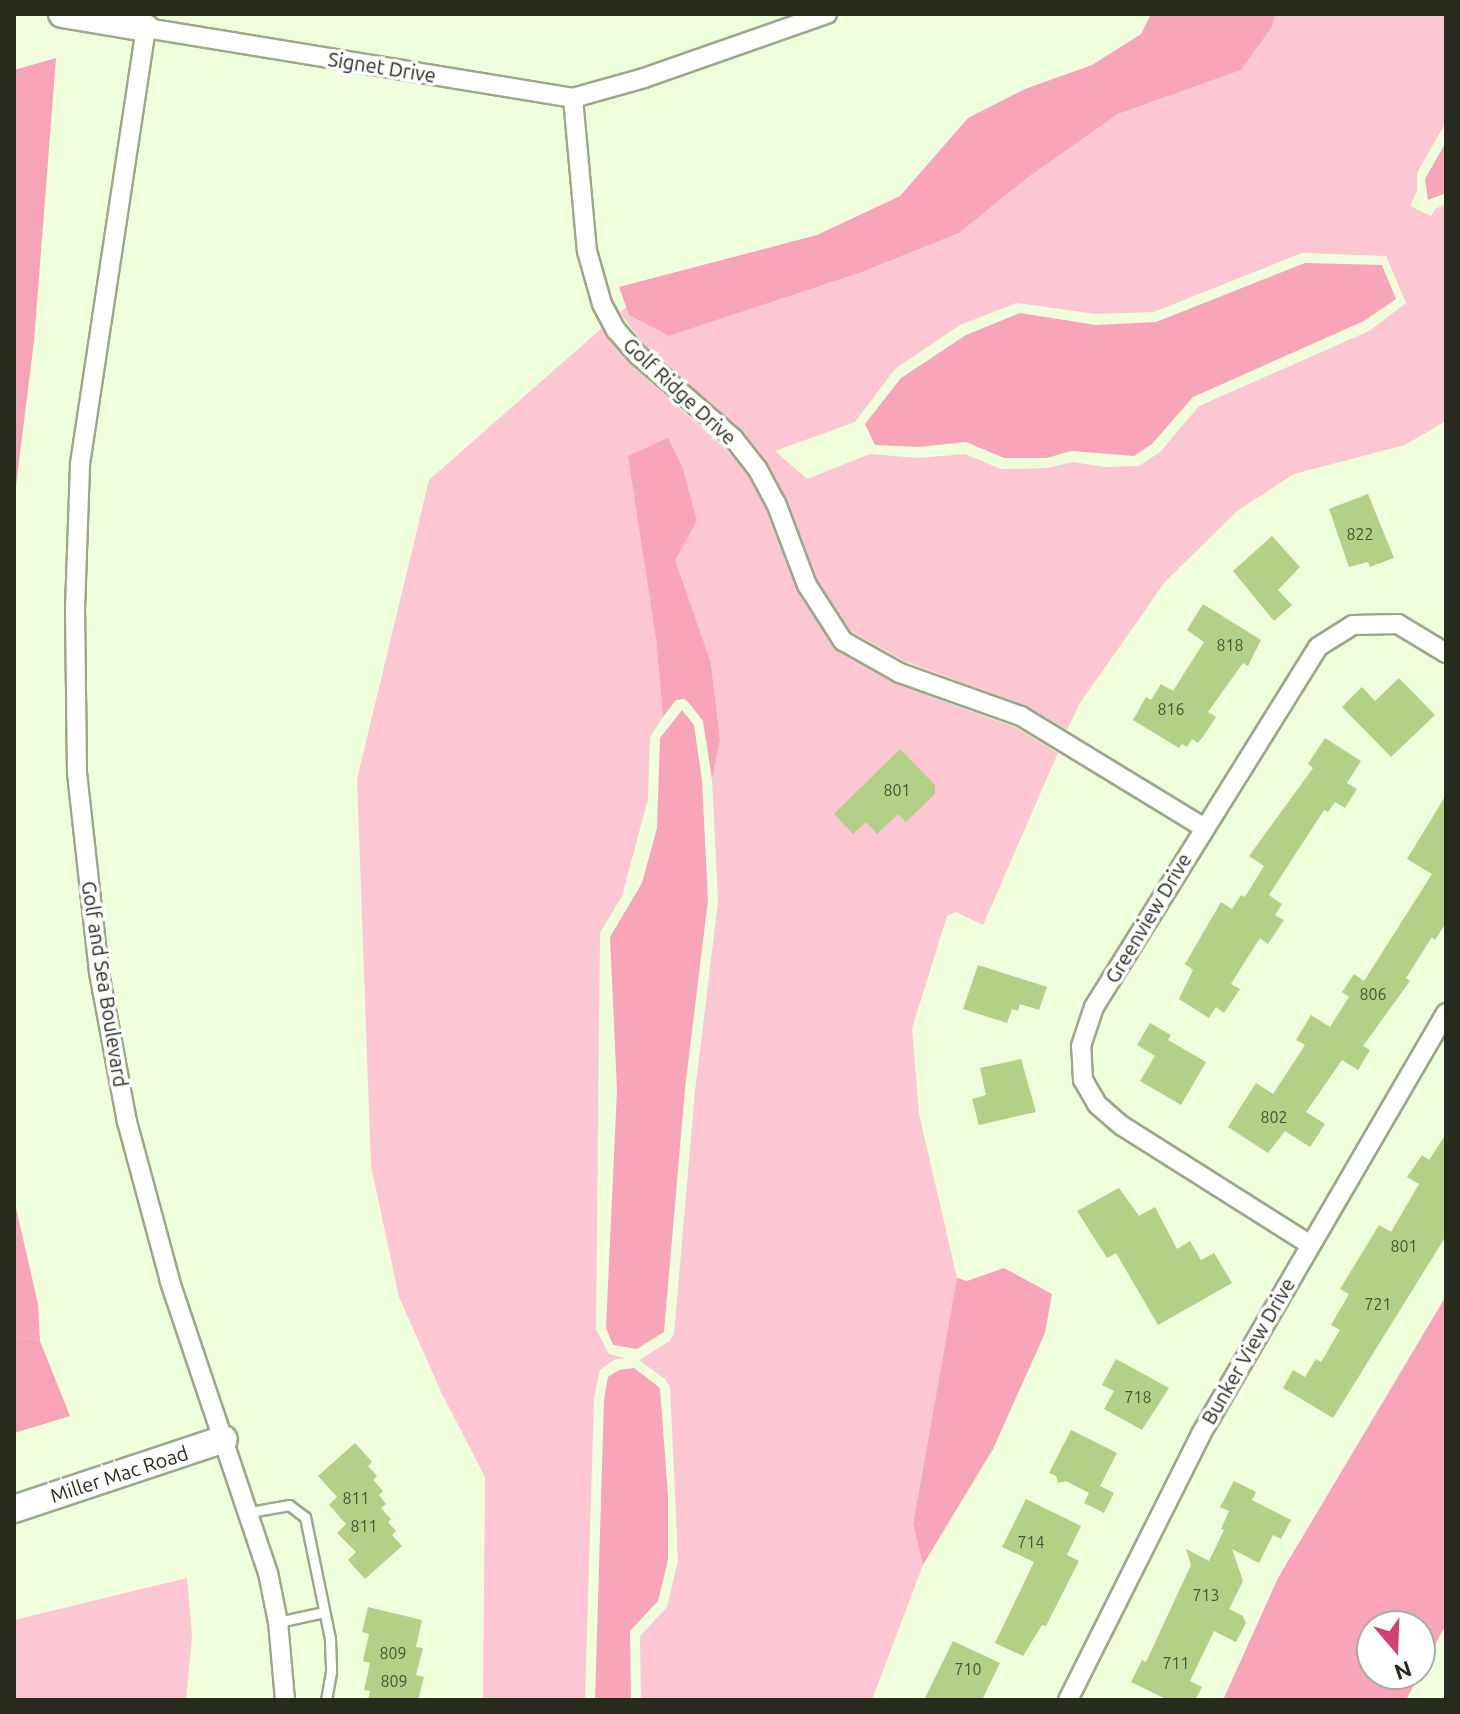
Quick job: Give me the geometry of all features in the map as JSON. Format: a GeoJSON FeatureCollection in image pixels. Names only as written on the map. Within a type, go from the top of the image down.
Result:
{"type":"FeatureCollection","features":[{"type":"Feature","properties":{"kind":"street"},"geometry":{"type":"LineString","coordinates":[[62,14],[146,28]]}},
{"type":"Feature","properties":{"kind":"street","name":"Signet Drive"},"geometry":{"type":"LineString","coordinates":[[146,28],[573,98],[644,78],[827,14]]}},
{"type":"Feature","properties":{"kind":"street","name":"Golf and Sea Boulevard"},"geometry":{"type":"LineString","coordinates":[[146,28],[80,464],[75,609],[77,772],[99,972],[127,1122],[170,1281],[250,1512],[278,1622],[285,1700]]}},
{"type":"Feature","properties":{"kind":"street","name":"Golf Ridge Drive"},"geometry":{"type":"LineString","coordinates":[[573,98],[587,251],[602,304],[616,330],[639,356],[734,439],[757,468],[776,503],[807,585],[843,641],[900,673],[1021,716],[1203,827]]}},
{"type":"Feature","properties":{"kind":"street","name":"Greenview Drive"},"geometry":{"type":"LineString","coordinates":[[1309,1244],[1122,1126],[1097,1104],[1083,1080],[1081,1046],[1094,1007],[1203,827],[1318,647],[1353,625],[1398,624],[1446,653]]}},
{"type":"Feature","properties":{"kind":"street","name":"Bunker View Drive"},"geometry":{"type":"LineString","coordinates":[[1068,1700],[1201,1434],[1446,1013]]}},
{"type":"Feature","properties":{"kind":"street","name":"Miller Mac Road"},"geometry":{"type":"LineString","coordinates":[[14,1509],[224,1439]]}},
{"type":"Feature","properties":{"kind":"lane"},"geometry":{"type":"LineString","coordinates":[[250,1512],[289,1505],[305,1517],[324,1612],[331,1672],[326,1700]]}},
{"type":"Feature","properties":{"kind":"lane"},"geometry":{"type":"LineString","coordinates":[[278,1622],[324,1612]]}},
{"type":"Feature","properties":{"kind":"shaded area"},"geometry":{"type":"Polygon","coordinates":[[[1151,14],[1275,14],[1272,27],[1241,70],[1118,114],[1027,178],[959,233],[862,272],[669,336],[629,315],[619,287],[817,235],[900,196],[968,118],[1025,89],[1092,65],[1141,34],[1151,14]]]}},
{"type":"Feature","properties":{"kind":"shaded area"},"geometry":{"type":"Polygon","coordinates":[[[1275,14],[1446,14],[1446,122],[1417,173],[1417,191],[1410,206],[1431,216],[1435,209],[1446,204],[1446,421],[1405,445],[1294,474],[1237,511],[1165,582],[1080,703],[1067,730],[1023,705],[904,661],[850,631],[817,580],[786,498],[765,460],[741,430],[646,347],[620,313],[626,307],[629,315],[669,336],[862,272],[959,233],[1027,178],[1118,114],[1241,70],[1272,27],[1275,14]],[[1302,253],[1154,312],[1096,314],[1017,303],[960,325],[895,369],[855,422],[775,451],[807,479],[870,454],[918,458],[965,454],[1001,469],[1048,468],[1072,462],[1105,467],[1139,466],[1160,452],[1199,406],[1369,331],[1406,303],[1386,256],[1302,253]]]}},
{"type":"Feature","properties":{"kind":"shaded area"},"geometry":{"type":"Polygon","coordinates":[[[56,58],[34,341],[14,502],[14,70],[56,58]]]}},
{"type":"Feature","properties":{"kind":"shaded area"},"geometry":{"type":"Polygon","coordinates":[[[1446,142],[1446,193],[1428,200],[1425,179],[1446,142]]]}},
{"type":"Feature","properties":{"kind":"shaded area"},"geometry":{"type":"Polygon","coordinates":[[[1305,263],[1382,265],[1396,299],[1364,321],[1193,397],[1152,444],[1134,456],[1071,451],[1047,458],[1004,458],[966,442],[918,447],[875,445],[865,424],[901,378],[966,335],[1020,313],[1096,325],[1156,322],[1305,263]]]}},
{"type":"Feature","properties":{"kind":"shaded area"},"geometry":{"type":"Polygon","coordinates":[[[602,328],[631,365],[726,449],[748,475],[765,507],[798,592],[838,652],[897,684],[1017,728],[1058,753],[983,925],[956,912],[947,916],[912,1029],[919,1114],[957,1278],[913,1524],[923,1565],[872,1700],[641,1700],[640,1636],[667,1607],[678,1560],[670,1387],[665,1379],[639,1360],[670,1341],[674,1334],[695,1091],[718,902],[712,780],[720,740],[711,663],[674,560],[697,521],[683,468],[656,638],[663,717],[650,737],[648,799],[622,896],[600,933],[596,1329],[609,1354],[625,1358],[614,1360],[600,1370],[594,1398],[585,1700],[483,1700],[485,1477],[442,1394],[399,1297],[371,1166],[357,779],[429,480],[602,328]]]}},
{"type":"Feature","properties":{"kind":"shaded area"},"geometry":{"type":"Polygon","coordinates":[[[668,438],[683,468],[697,521],[675,560],[711,663],[720,740],[712,780],[703,721],[689,703],[684,699],[676,700],[663,717],[656,638],[628,456],[668,438]]]}},
{"type":"Feature","properties":{"kind":"shaded area"},"geometry":{"type":"Polygon","coordinates":[[[682,710],[694,725],[702,780],[708,900],[685,1089],[664,1332],[637,1349],[613,1345],[606,1328],[617,1090],[610,937],[642,883],[657,828],[660,738],[682,710]]]}},
{"type":"Feature","properties":{"kind":"shaded area"},"geometry":{"type":"Polygon","coordinates":[[[14,1199],[38,1304],[40,1341],[14,1337],[14,1199]]]}},
{"type":"Feature","properties":{"kind":"shaded area"},"geometry":{"type":"Polygon","coordinates":[[[1004,1268],[1052,1294],[1045,1333],[993,1449],[923,1565],[913,1524],[957,1278],[967,1281],[1004,1268]]]}},
{"type":"Feature","properties":{"kind":"shaded area"},"geometry":{"type":"Polygon","coordinates":[[[1446,1296],[1446,1624],[1436,1643],[1436,1610],[1356,1610],[1356,1690],[1411,1690],[1406,1700],[1223,1700],[1278,1578],[1446,1296]]]}},
{"type":"Feature","properties":{"kind":"shaded area"},"geometry":{"type":"Polygon","coordinates":[[[14,1337],[40,1341],[70,1416],[14,1433],[14,1337]]]}},
{"type":"Feature","properties":{"kind":"shaded area"},"geometry":{"type":"Polygon","coordinates":[[[634,1368],[660,1388],[668,1496],[668,1560],[658,1601],[630,1631],[631,1700],[595,1700],[604,1399],[608,1377],[619,1370],[634,1368]]]}},
{"type":"Feature","properties":{"kind":"shaded area"},"geometry":{"type":"Polygon","coordinates":[[[187,1578],[192,1636],[186,1700],[14,1700],[14,1620],[187,1578]]]}},
{"type":"Feature","properties":{"kind":"building"},"geometry":{"type":"Polygon","coordinates":[[[1368,494],[1394,558],[1370,567],[1368,562],[1349,567],[1329,509],[1368,494]]]}},
{"type":"Feature","properties":{"kind":"building"},"geometry":{"type":"Polygon","coordinates":[[[1272,536],[1300,567],[1278,590],[1292,605],[1274,621],[1233,571],[1272,536]]]}},
{"type":"Feature","properties":{"kind":"building"},"geometry":{"type":"Polygon","coordinates":[[[1203,604],[1261,640],[1248,666],[1243,663],[1208,712],[1216,717],[1205,734],[1198,743],[1192,739],[1187,747],[1182,744],[1179,748],[1133,720],[1146,697],[1151,700],[1161,684],[1173,691],[1204,642],[1187,630],[1203,604]]]}},
{"type":"Feature","properties":{"kind":"building"},"geometry":{"type":"Polygon","coordinates":[[[1399,678],[1435,715],[1391,757],[1342,707],[1362,687],[1375,701],[1399,678]]]}},
{"type":"Feature","properties":{"kind":"building"},"geometry":{"type":"Polygon","coordinates":[[[1325,738],[1361,761],[1347,783],[1357,789],[1345,808],[1335,802],[1328,812],[1324,810],[1269,895],[1282,904],[1275,915],[1284,920],[1268,944],[1260,938],[1231,984],[1240,989],[1224,1013],[1216,1007],[1209,1018],[1179,999],[1193,970],[1185,964],[1221,902],[1232,909],[1241,895],[1245,897],[1264,866],[1249,856],[1313,768],[1308,764],[1325,738]]]}},
{"type":"Feature","properties":{"kind":"building"},"geometry":{"type":"Polygon","coordinates":[[[900,749],[935,785],[935,794],[906,822],[898,814],[877,834],[866,822],[853,834],[834,814],[900,749]]]}},
{"type":"Feature","properties":{"kind":"building"},"geometry":{"type":"Polygon","coordinates":[[[1446,795],[1446,923],[1435,940],[1432,937],[1406,978],[1410,981],[1363,1046],[1370,1050],[1358,1070],[1342,1060],[1306,1112],[1325,1124],[1310,1147],[1285,1131],[1268,1153],[1228,1127],[1256,1083],[1273,1094],[1305,1045],[1296,1040],[1311,1015],[1330,1027],[1349,997],[1342,992],[1354,974],[1364,981],[1432,874],[1407,859],[1446,795]]]}},
{"type":"Feature","properties":{"kind":"building"},"geometry":{"type":"Polygon","coordinates":[[[978,965],[1047,987],[1039,1010],[1020,1004],[1018,1011],[1012,1009],[1007,1023],[963,1009],[978,965]]]}},
{"type":"Feature","properties":{"kind":"building"},"geometry":{"type":"Polygon","coordinates":[[[1150,1023],[1171,1035],[1168,1040],[1206,1062],[1181,1105],[1140,1081],[1155,1056],[1137,1045],[1150,1023]]]}},
{"type":"Feature","properties":{"kind":"building"},"geometry":{"type":"Polygon","coordinates":[[[1021,1059],[1036,1112],[979,1125],[972,1099],[986,1095],[980,1068],[1021,1059]]]}},
{"type":"Feature","properties":{"kind":"building"},"geometry":{"type":"Polygon","coordinates":[[[1446,1134],[1446,1236],[1333,1418],[1283,1388],[1293,1370],[1305,1377],[1316,1359],[1321,1362],[1340,1330],[1331,1325],[1349,1294],[1340,1289],[1379,1225],[1391,1232],[1419,1184],[1407,1177],[1422,1155],[1429,1160],[1446,1134]]]}},
{"type":"Feature","properties":{"kind":"building"},"geometry":{"type":"Polygon","coordinates":[[[1119,1188],[1139,1216],[1155,1207],[1177,1249],[1190,1241],[1201,1260],[1214,1253],[1232,1283],[1158,1325],[1116,1253],[1107,1258],[1077,1211],[1119,1188]]]}},
{"type":"Feature","properties":{"kind":"building"},"geometry":{"type":"Polygon","coordinates":[[[1116,1359],[1169,1388],[1142,1430],[1104,1409],[1114,1391],[1102,1385],[1116,1359]]]}},
{"type":"Feature","properties":{"kind":"building"},"geometry":{"type":"Polygon","coordinates":[[[1071,1430],[1117,1453],[1100,1486],[1114,1493],[1104,1513],[1084,1503],[1089,1493],[1066,1481],[1058,1483],[1056,1476],[1049,1473],[1071,1430]]]}},
{"type":"Feature","properties":{"kind":"building"},"geometry":{"type":"Polygon","coordinates":[[[355,1443],[372,1462],[368,1466],[377,1476],[373,1480],[383,1491],[379,1495],[386,1504],[381,1508],[396,1531],[392,1535],[402,1546],[365,1579],[348,1560],[356,1552],[337,1533],[346,1524],[329,1505],[337,1497],[318,1476],[355,1443]]]}},
{"type":"Feature","properties":{"kind":"building"},"geometry":{"type":"Polygon","coordinates":[[[1234,1481],[1256,1492],[1252,1500],[1291,1520],[1281,1539],[1273,1535],[1259,1563],[1232,1549],[1243,1581],[1229,1609],[1243,1616],[1246,1623],[1236,1642],[1214,1631],[1190,1681],[1202,1687],[1195,1700],[1168,1700],[1131,1682],[1142,1660],[1146,1662],[1191,1565],[1186,1549],[1209,1561],[1224,1530],[1221,1529],[1229,1511],[1220,1507],[1234,1481]]]}},
{"type":"Feature","properties":{"kind":"building"},"geometry":{"type":"Polygon","coordinates":[[[1026,1499],[1081,1526],[1067,1555],[1079,1561],[1046,1626],[1042,1625],[1023,1656],[995,1643],[1034,1562],[1002,1547],[1026,1499]]]}},
{"type":"Feature","properties":{"kind":"building"},"geometry":{"type":"Polygon","coordinates":[[[368,1607],[422,1620],[416,1647],[423,1648],[416,1675],[424,1677],[418,1700],[368,1700],[370,1691],[364,1690],[370,1663],[363,1661],[369,1634],[362,1632],[368,1607]]]}},
{"type":"Feature","properties":{"kind":"building"},"geometry":{"type":"Polygon","coordinates":[[[953,1641],[1000,1663],[982,1700],[924,1700],[953,1641]]]}}]}
